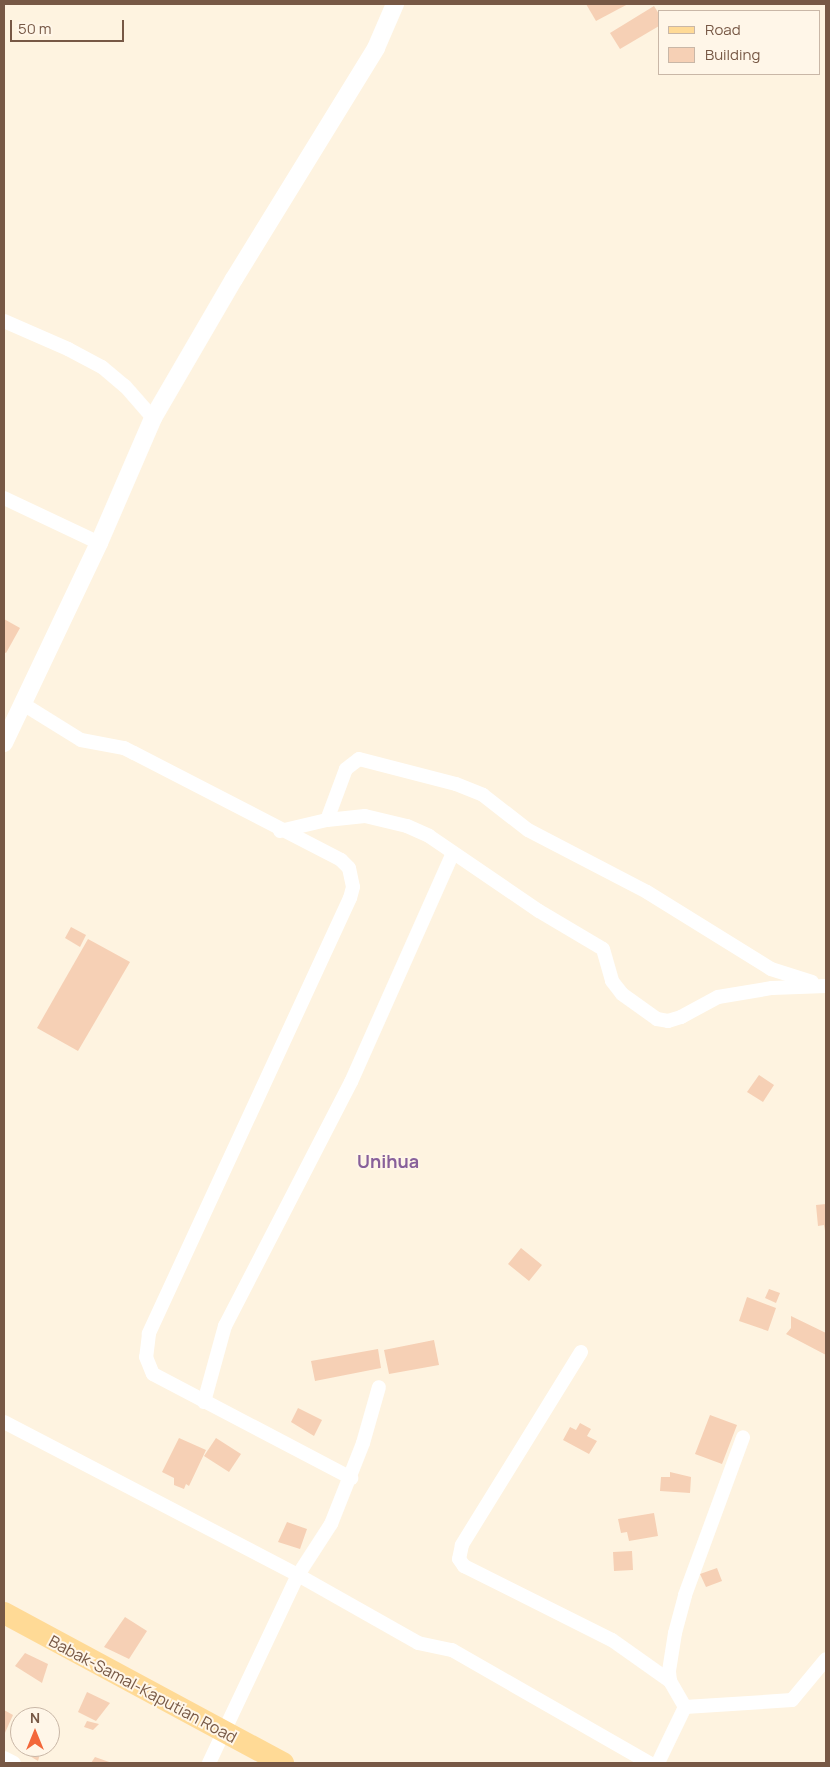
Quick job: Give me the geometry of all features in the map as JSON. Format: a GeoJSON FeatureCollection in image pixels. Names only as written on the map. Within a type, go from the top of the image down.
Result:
{"type":"FeatureCollection","features":[{"type":"Feature","properties":{"kind":"main road","name":"Babak-Samal-Kaputian Road"},"geometry":{"type":"LineString","coordinates":[[4,1613],[224,1733],[283,1763]]}},
{"type":"Feature","properties":{"kind":"street"},"geometry":{"type":"LineString","coordinates":[[6,735],[23,704],[99,543],[153,418],[234,279],[376,48],[395,4]]}},
{"type":"Feature","properties":{"kind":"street"},"geometry":{"type":"LineString","coordinates":[[4,321],[68,348],[102,367],[125,386],[153,418]]}},
{"type":"Feature","properties":{"kind":"street"},"geometry":{"type":"LineString","coordinates":[[4,498],[99,543]]}},
{"type":"Feature","properties":{"kind":"street"},"geometry":{"type":"LineString","coordinates":[[23,704],[81,740],[124,748],[280,831],[341,860],[349,868],[353,887],[218,1190],[149,1334],[146,1357],[153,1374],[351,1478]]}},
{"type":"Feature","properties":{"kind":"street"},"geometry":{"type":"LineString","coordinates":[[327,820],[346,769],[359,759],[456,784],[483,795],[528,830],[647,892],[771,969],[823,985]]}},
{"type":"Feature","properties":{"kind":"street"},"geometry":{"type":"LineString","coordinates":[[280,831],[327,820],[365,816],[394,822],[429,836],[452,855],[603,949],[612,981],[622,994],[657,1019],[668,1021],[680,1017],[718,997],[772,988],[823,985]]}},
{"type":"Feature","properties":{"kind":"street"},"geometry":{"type":"LineString","coordinates":[[204,1402],[224,1326],[351,1082],[452,855]]}},
{"type":"Feature","properties":{"kind":"street"},"geometry":{"type":"LineString","coordinates":[[582,1352],[462,1545],[459,1559],[464,1566],[612,1640],[670,1680],[685,1707]]}},
{"type":"Feature","properties":{"kind":"street"},"geometry":{"type":"LineString","coordinates":[[209,1763],[298,1575],[331,1524],[351,1478],[379,1387]]}},
{"type":"Feature","properties":{"kind":"street"},"geometry":{"type":"LineString","coordinates":[[4,1422],[298,1575],[418,1644],[452,1650],[649,1763]]}},
{"type":"Feature","properties":{"kind":"street"},"geometry":{"type":"LineString","coordinates":[[670,1680],[671,1648],[684,1595],[742,1437]]}},
{"type":"Feature","properties":{"kind":"street"},"geometry":{"type":"LineString","coordinates":[[685,1707],[792,1700],[826,1659]]}},
{"type":"Feature","properties":{"kind":"street"},"geometry":{"type":"LineString","coordinates":[[658,1763],[685,1707]]}},
{"type":"Feature","properties":{"kind":"street"},"geometry":{"type":"LineString","coordinates":[[4,1758],[14,1763]]}},
{"type":"Feature","properties":{"kind":"building"},"geometry":{"type":"Polygon","coordinates":[[[586,4],[628,4],[596,21],[586,4]]]}},
{"type":"Feature","properties":{"kind":"building"},"geometry":{"type":"Polygon","coordinates":[[[654,6],[658,12],[658,27],[620,49],[610,33],[654,6]]]}},
{"type":"Feature","properties":{"kind":"building"},"geometry":{"type":"Polygon","coordinates":[[[4,619],[20,628],[6,653],[4,652],[4,619]]]}},
{"type":"Feature","properties":{"kind":"building"},"geometry":{"type":"Polygon","coordinates":[[[71,927],[86,935],[80,947],[65,938],[71,927]]]}},
{"type":"Feature","properties":{"kind":"building"},"geometry":{"type":"Polygon","coordinates":[[[88,939],[130,962],[78,1051],[37,1028],[88,939]]]}},
{"type":"Feature","properties":{"kind":"building"},"geometry":{"type":"Polygon","coordinates":[[[759,1075],[774,1085],[763,1102],[747,1092],[759,1075]]]}},
{"type":"Feature","properties":{"kind":"building"},"geometry":{"type":"Polygon","coordinates":[[[826,1204],[825,1231],[824,1225],[818,1226],[816,1205],[826,1204]]]}},
{"type":"Feature","properties":{"kind":"building"},"geometry":{"type":"Polygon","coordinates":[[[521,1248],[542,1265],[529,1281],[508,1264],[521,1248]]]}},
{"type":"Feature","properties":{"kind":"building"},"geometry":{"type":"Polygon","coordinates":[[[769,1289],[780,1293],[776,1303],[765,1298],[769,1289]]]}},
{"type":"Feature","properties":{"kind":"building"},"geometry":{"type":"Polygon","coordinates":[[[747,1297],[776,1308],[768,1331],[739,1321],[747,1297]]]}},
{"type":"Feature","properties":{"kind":"building"},"geometry":{"type":"Polygon","coordinates":[[[791,1316],[826,1333],[826,1355],[786,1334],[791,1328],[791,1316]]]}},
{"type":"Feature","properties":{"kind":"building"},"geometry":{"type":"Polygon","coordinates":[[[434,1340],[439,1365],[389,1374],[384,1350],[434,1340]]]}},
{"type":"Feature","properties":{"kind":"building"},"geometry":{"type":"Polygon","coordinates":[[[378,1349],[381,1368],[315,1381],[311,1361],[378,1349]]]}},
{"type":"Feature","properties":{"kind":"building"},"geometry":{"type":"Polygon","coordinates":[[[298,1408],[322,1420],[314,1436],[291,1422],[298,1408]]]}},
{"type":"Feature","properties":{"kind":"building"},"geometry":{"type":"Polygon","coordinates":[[[710,1415],[737,1425],[722,1464],[695,1454],[710,1415]]]}},
{"type":"Feature","properties":{"kind":"building"},"geometry":{"type":"Polygon","coordinates":[[[580,1423],[591,1429],[587,1436],[597,1441],[589,1454],[563,1440],[570,1427],[576,1430],[580,1423]]]}},
{"type":"Feature","properties":{"kind":"building"},"geometry":{"type":"Polygon","coordinates":[[[179,1438],[206,1450],[189,1486],[186,1484],[184,1489],[174,1485],[174,1478],[162,1472],[179,1438]]]}},
{"type":"Feature","properties":{"kind":"building"},"geometry":{"type":"Polygon","coordinates":[[[216,1438],[241,1454],[229,1472],[204,1456],[216,1438]]]}},
{"type":"Feature","properties":{"kind":"building"},"geometry":{"type":"Polygon","coordinates":[[[670,1472],[691,1477],[690,1493],[660,1491],[661,1477],[670,1477],[670,1472]]]}},
{"type":"Feature","properties":{"kind":"building"},"geometry":{"type":"Polygon","coordinates":[[[654,1513],[658,1536],[629,1541],[627,1532],[621,1533],[618,1519],[654,1513]]]}},
{"type":"Feature","properties":{"kind":"building"},"geometry":{"type":"Polygon","coordinates":[[[287,1522],[307,1529],[300,1549],[278,1542],[287,1522]]]}},
{"type":"Feature","properties":{"kind":"building"},"geometry":{"type":"Polygon","coordinates":[[[632,1551],[633,1570],[614,1571],[613,1552],[632,1551]]]}},
{"type":"Feature","properties":{"kind":"building"},"geometry":{"type":"Polygon","coordinates":[[[717,1568],[722,1581],[706,1587],[700,1574],[717,1568]]]}},
{"type":"Feature","properties":{"kind":"building"},"geometry":{"type":"Polygon","coordinates":[[[125,1617],[147,1631],[129,1659],[104,1647],[125,1617]]]}},
{"type":"Feature","properties":{"kind":"building"},"geometry":{"type":"Polygon","coordinates":[[[25,1653],[48,1664],[42,1683],[15,1666],[25,1653]]]}},
{"type":"Feature","properties":{"kind":"building"},"geometry":{"type":"Polygon","coordinates":[[[87,1692],[110,1703],[96,1721],[78,1712],[87,1692]]]}},
{"type":"Feature","properties":{"kind":"building"},"geometry":{"type":"Polygon","coordinates":[[[4,1710],[10,1713],[10,1722],[4,1735],[4,1710]]]}},
{"type":"Feature","properties":{"kind":"building"},"geometry":{"type":"Polygon","coordinates":[[[87,1721],[99,1724],[93,1730],[84,1727],[87,1721]]]}},
{"type":"Feature","properties":{"kind":"building"},"geometry":{"type":"Polygon","coordinates":[[[95,1757],[112,1763],[91,1763],[95,1757]]]}},
{"type":"Feature","properties":{"kind":"district","name":"Unihua"},"geometry":{"type":"Point","coordinates":[388,1161]}}]}
